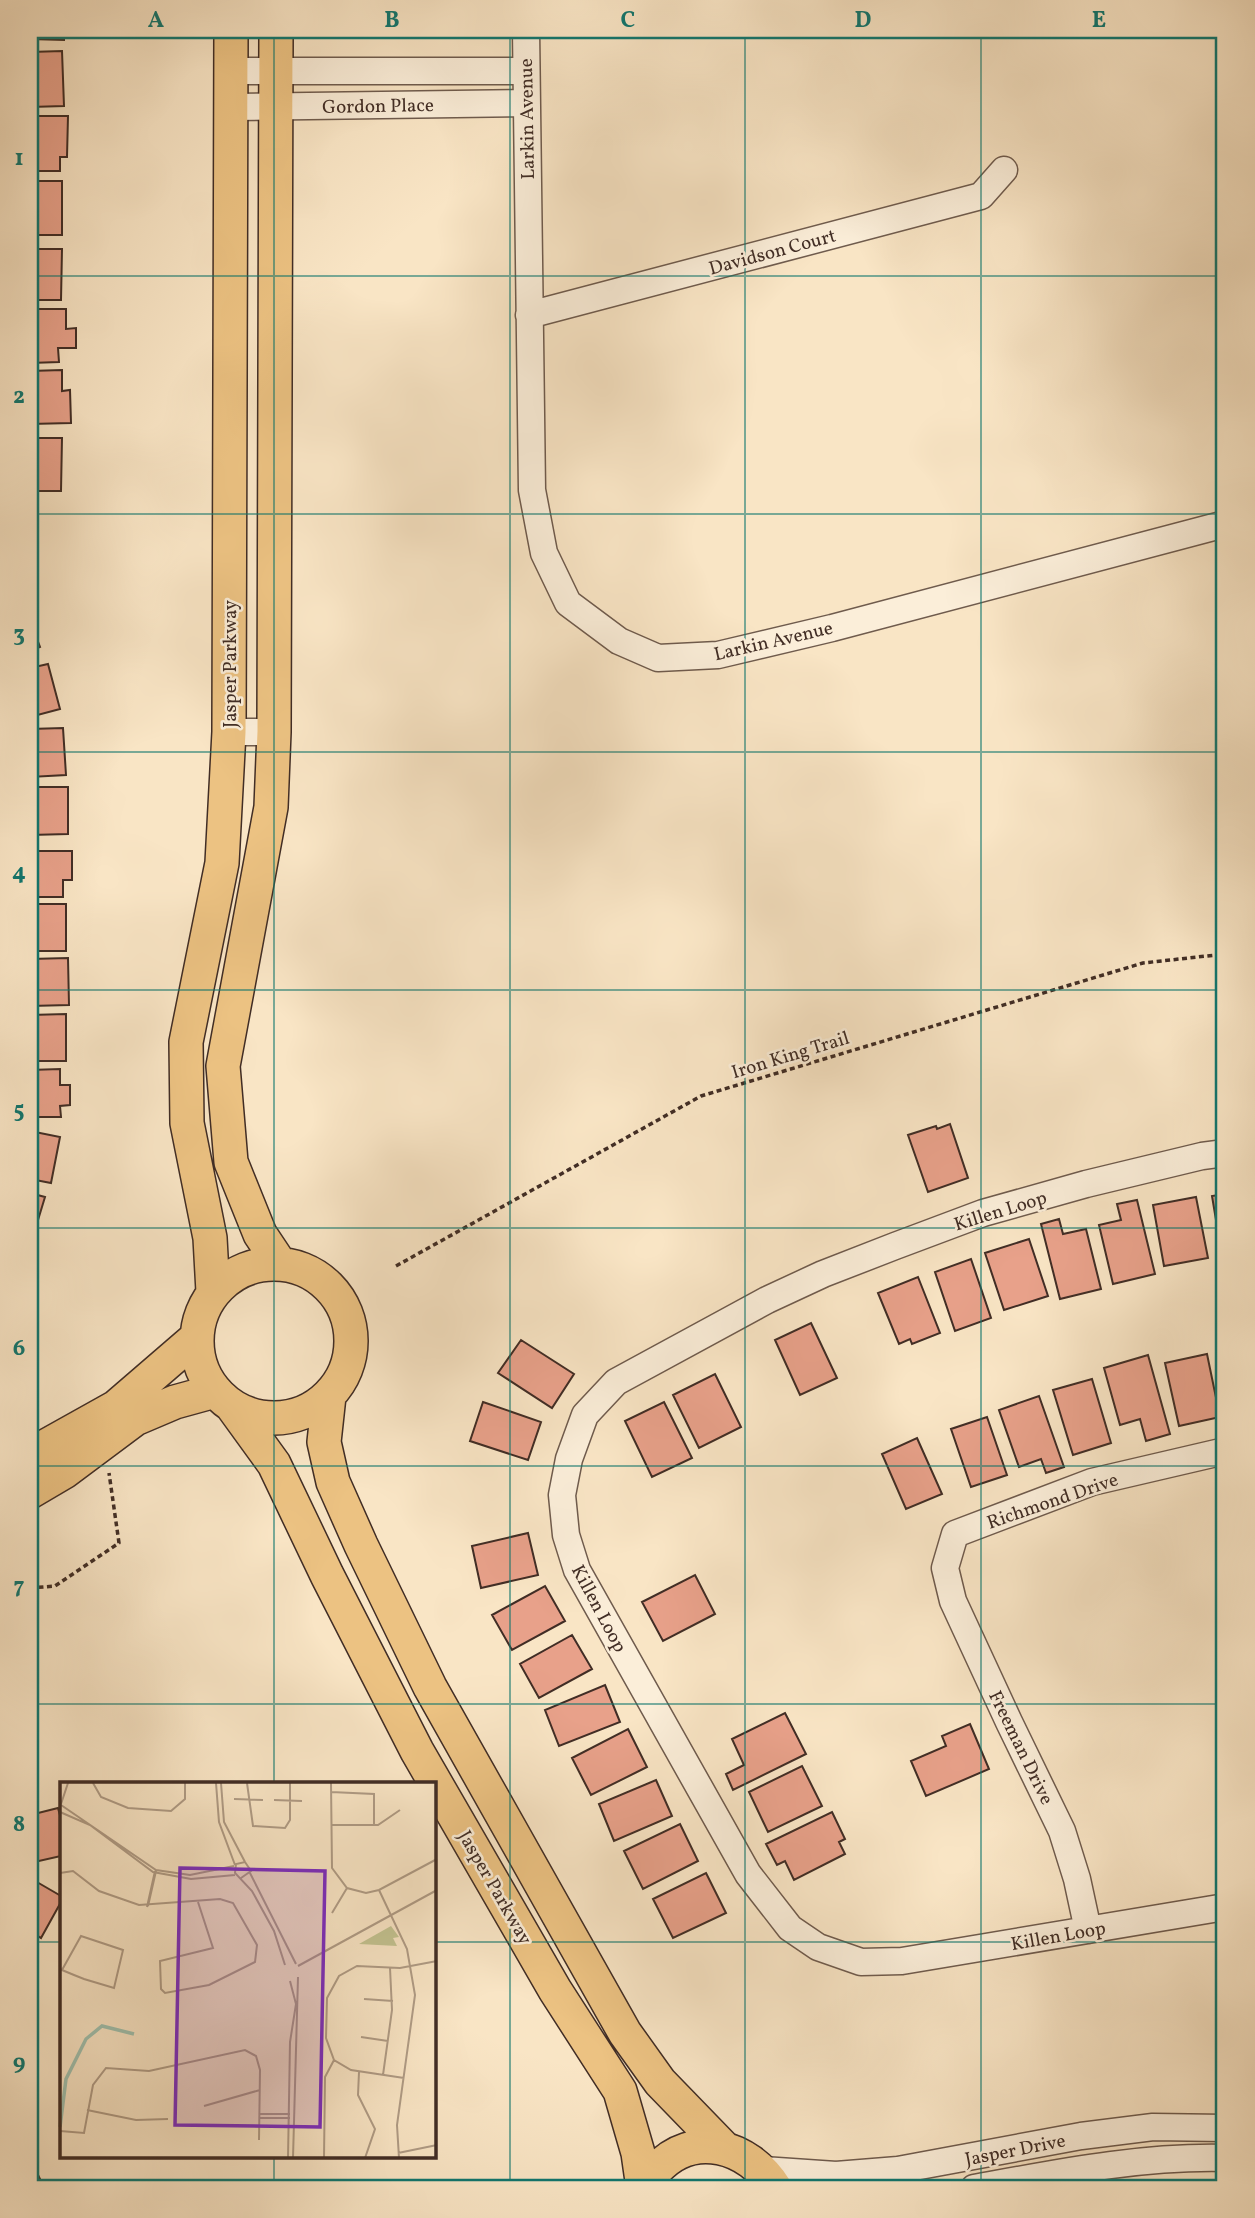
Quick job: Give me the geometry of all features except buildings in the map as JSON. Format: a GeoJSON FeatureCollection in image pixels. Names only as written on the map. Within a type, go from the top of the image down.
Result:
{"type":"FeatureCollection","features":[{"type":"Feature","properties":{"kind":"main road","name":"Jasper Parkway"},"geometry":{"type":"LineString","coordinates":[[213,1292],[210,1238],[187,1123],[186,1042],[222,863],[229,732],[231,30]]}},
{"type":"Feature","properties":{"kind":"main road"},"geometry":{"type":"LineString","coordinates":[[276,30],[274,732],[271,807],[223,1066],[231,1161],[260,1234],[280,1264]]}},
{"type":"Feature","properties":{"kind":"main road"},"geometry":{"type":"LineString","coordinates":[[280,1264],[304,1269],[325,1283],[341,1302],[350,1326],[351,1351],[343,1375],[328,1396],[307,1410],[282,1418],[256,1416],[223,1399],[204,1376],[196,1338],[201,1314],[213,1292],[232,1275],[255,1265],[280,1264]]}},
{"type":"Feature","properties":{"kind":"main road"},"geometry":{"type":"LineString","coordinates":[[30,1455],[116,1407],[196,1338]]}},
{"type":"Feature","properties":{"kind":"main road","name":"Jasper Parkway"},"geometry":{"type":"LineString","coordinates":[[328,1396],[324,1442],[333,1482],[429,1687],[625,2033],[660,2082],[724,2148]]}},
{"type":"Feature","properties":{"kind":"main road","name":"Jasper Parkway"},"geometry":{"type":"LineString","coordinates":[[223,1399],[275,1464],[327,1575],[435,1782]]}},
{"type":"Feature","properties":{"kind":"main road"},"geometry":{"type":"LineString","coordinates":[[30,1492],[64,1472],[135,1419],[174,1402],[223,1399]]}},
{"type":"Feature","properties":{"kind":"main road","name":"Jasper Parkway"},"geometry":{"type":"LineString","coordinates":[[436,1784],[555,1990],[620,2091],[638,2153],[644,2188]]}},
{"type":"Feature","properties":{"kind":"main road"},"geometry":{"type":"LineString","coordinates":[[644,2188],[657,2169],[676,2155],[699,2147],[724,2148],[738,2152],[769,2179]]}},
{"type":"Feature","properties":{"kind":"street","name":"Larkin Avenue"},"geometry":{"type":"LineString","coordinates":[[526,30],[532,490],[544,553],[568,603],[619,641],[658,659],[718,655],[1225,524]]}},
{"type":"Feature","properties":{"kind":"street","name":"Gordon Place"},"geometry":{"type":"LineString","coordinates":[[231,71],[525,71]]}},
{"type":"Feature","properties":{"kind":"street","name":"Gordon Place"},"geometry":{"type":"LineString","coordinates":[[230,107],[526,103]]}},
{"type":"Feature","properties":{"kind":"street","name":"Davidson Court"},"geometry":{"type":"LineString","coordinates":[[529,315],[981,196],[1004,170]]}},
{"type":"Feature","properties":{"kind":"street"},"geometry":{"type":"LineString","coordinates":[[229,732],[274,732]]}},
{"type":"Feature","properties":{"kind":"street","name":"Killen Loop"},"geometry":{"type":"LineString","coordinates":[[1225,1153],[1086,1184],[983,1213],[823,1274],[766,1300],[616,1382],[585,1415],[569,1459],[562,1495],[566,1535],[576,1570],[748,1874],[790,1928],[818,1947],[861,1962],[902,1961],[1225,1907]]}},
{"type":"Feature","properties":{"kind":"street","name":"Richmond Drive"},"geometry":{"type":"LineString","coordinates":[[945,1568],[955,1534],[1092,1482],[1225,1451]]}},
{"type":"Feature","properties":{"kind":"street","name":"Freeman Drive"},"geometry":{"type":"LineString","coordinates":[[945,1568],[953,1601],[1062,1831],[1077,1879],[1088,1930]]}},
{"type":"Feature","properties":{"kind":"street","name":"Jasper Drive"},"geometry":{"type":"LineString","coordinates":[[769,2179],[898,2170],[1081,2136],[1153,2127],[1225,2128]]}},
{"type":"Feature","properties":{"kind":"street","name":"Jasper Drive"},"geometry":{"type":"LineString","coordinates":[[974,2188],[1087,2168],[1161,2160],[1225,2158]]}},
{"type":"Feature","properties":{"kind":"path","name":"Iron King Trail"},"geometry":{"type":"LineString","coordinates":[[396,1266],[701,1096],[1143,963],[1225,954]]}},
{"type":"Feature","properties":{"kind":"path"},"geometry":{"type":"LineString","coordinates":[[30,1588],[55,1586],[119,1543],[109,1475],[113,1462]]}}]}
